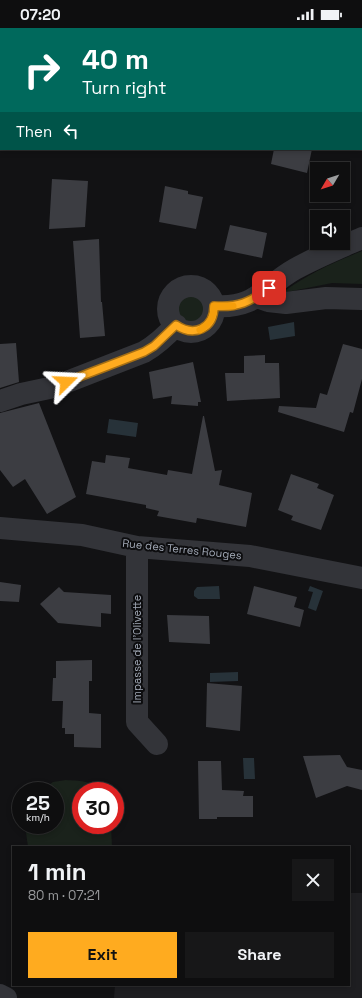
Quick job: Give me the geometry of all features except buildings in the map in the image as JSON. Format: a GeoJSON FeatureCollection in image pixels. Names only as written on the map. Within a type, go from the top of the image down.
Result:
{"type":"FeatureCollection","features":[{"type":"Feature","properties":{"kind":"street"},"geometry":{"type":"LineString","coordinates":[[214,306],[234,306],[244,303],[257,297],[293,270],[316,258],[362,238]]}},
{"type":"Feature","properties":{"kind":"street"},"geometry":{"type":"LineString","coordinates":[[189,286],[203,289],[212,300],[214,306],[212,320],[202,329],[195,331],[188,331],[176,325],[171,319],[169,304],[176,292],[189,286]]}},
{"type":"Feature","properties":{"kind":"street"},"geometry":{"type":"LineString","coordinates":[[257,297],[268,301],[286,303],[326,298],[362,299]]}},
{"type":"Feature","properties":{"kind":"street"},"geometry":{"type":"LineString","coordinates":[[0,401],[21,394],[54,387],[144,352],[154,346],[176,325]]}},
{"type":"Feature","properties":{"kind":"street","name":"Rue des Terres Rouges"},"geometry":{"type":"LineString","coordinates":[[0,528],[82,535],[137,546],[250,556],[362,578]]}},
{"type":"Feature","properties":{"kind":"street","name":"Impasse de l'Olivette"},"geometry":{"type":"LineString","coordinates":[[137,546],[137,722],[157,744]]}},
{"type":"Feature","properties":{"kind":"street"},"geometry":{"type":"LineString","coordinates":[[0,995],[6,998]]}},
{"type":"Feature","properties":{"kind":"shaded area"},"geometry":{"type":"Polygon","coordinates":[[[362,251],[362,284],[332,283],[282,293],[320,269],[362,251]]]}},
{"type":"Feature","properties":{"kind":"shaded area"},"geometry":{"type":"Polygon","coordinates":[[[192,294],[202,298],[206,308],[202,318],[192,322],[182,318],[178,308],[182,298],[192,294]]]}},
{"type":"Feature","properties":{"kind":"shaded area"},"geometry":{"type":"Polygon","coordinates":[[[294,322],[295,336],[270,340],[268,327],[294,322]]]}},
{"type":"Feature","properties":{"kind":"shaded area"},"geometry":{"type":"Polygon","coordinates":[[[109,419],[138,423],[136,437],[107,433],[109,419]]]}},
{"type":"Feature","properties":{"kind":"shaded area"},"geometry":{"type":"Polygon","coordinates":[[[219,586],[220,599],[198,599],[194,596],[194,591],[197,587],[219,586]]]}},
{"type":"Feature","properties":{"kind":"shaded area"},"geometry":{"type":"Polygon","coordinates":[[[310,586],[323,591],[316,611],[308,608],[313,592],[308,591],[310,586]]]}},
{"type":"Feature","properties":{"kind":"shaded area"},"geometry":{"type":"Polygon","coordinates":[[[238,672],[238,681],[210,682],[210,673],[238,672]]]}},
{"type":"Feature","properties":{"kind":"shaded area"},"geometry":{"type":"Polygon","coordinates":[[[243,758],[254,758],[255,779],[244,779],[243,758]]]}},
{"type":"Feature","properties":{"kind":"shaded area"},"geometry":{"type":"Polygon","coordinates":[[[66,780],[84,782],[72,782],[72,834],[111,834],[112,846],[28,846],[26,834],[64,834],[64,782],[53,782],[66,780]]]}},
{"type":"Feature","properties":{"kind":"shaded area"},"geometry":{"type":"Polygon","coordinates":[[[350,893],[362,893],[362,998],[114,998],[115,986],[350,986],[350,893]]]}},
{"type":"Feature","properties":{"kind":"slow traffic"},"geometry":{"type":"LineString","coordinates":[[200,330],[212,320],[214,306],[233,306]]}},
{"type":"Feature","properties":{"kind":"route"},"geometry":{"type":"LineString","coordinates":[[66,382],[144,352],[154,346],[176,325],[181,329],[188,331],[202,329],[212,320],[214,306],[226,307],[244,303],[257,297],[269,288]]}}]}
